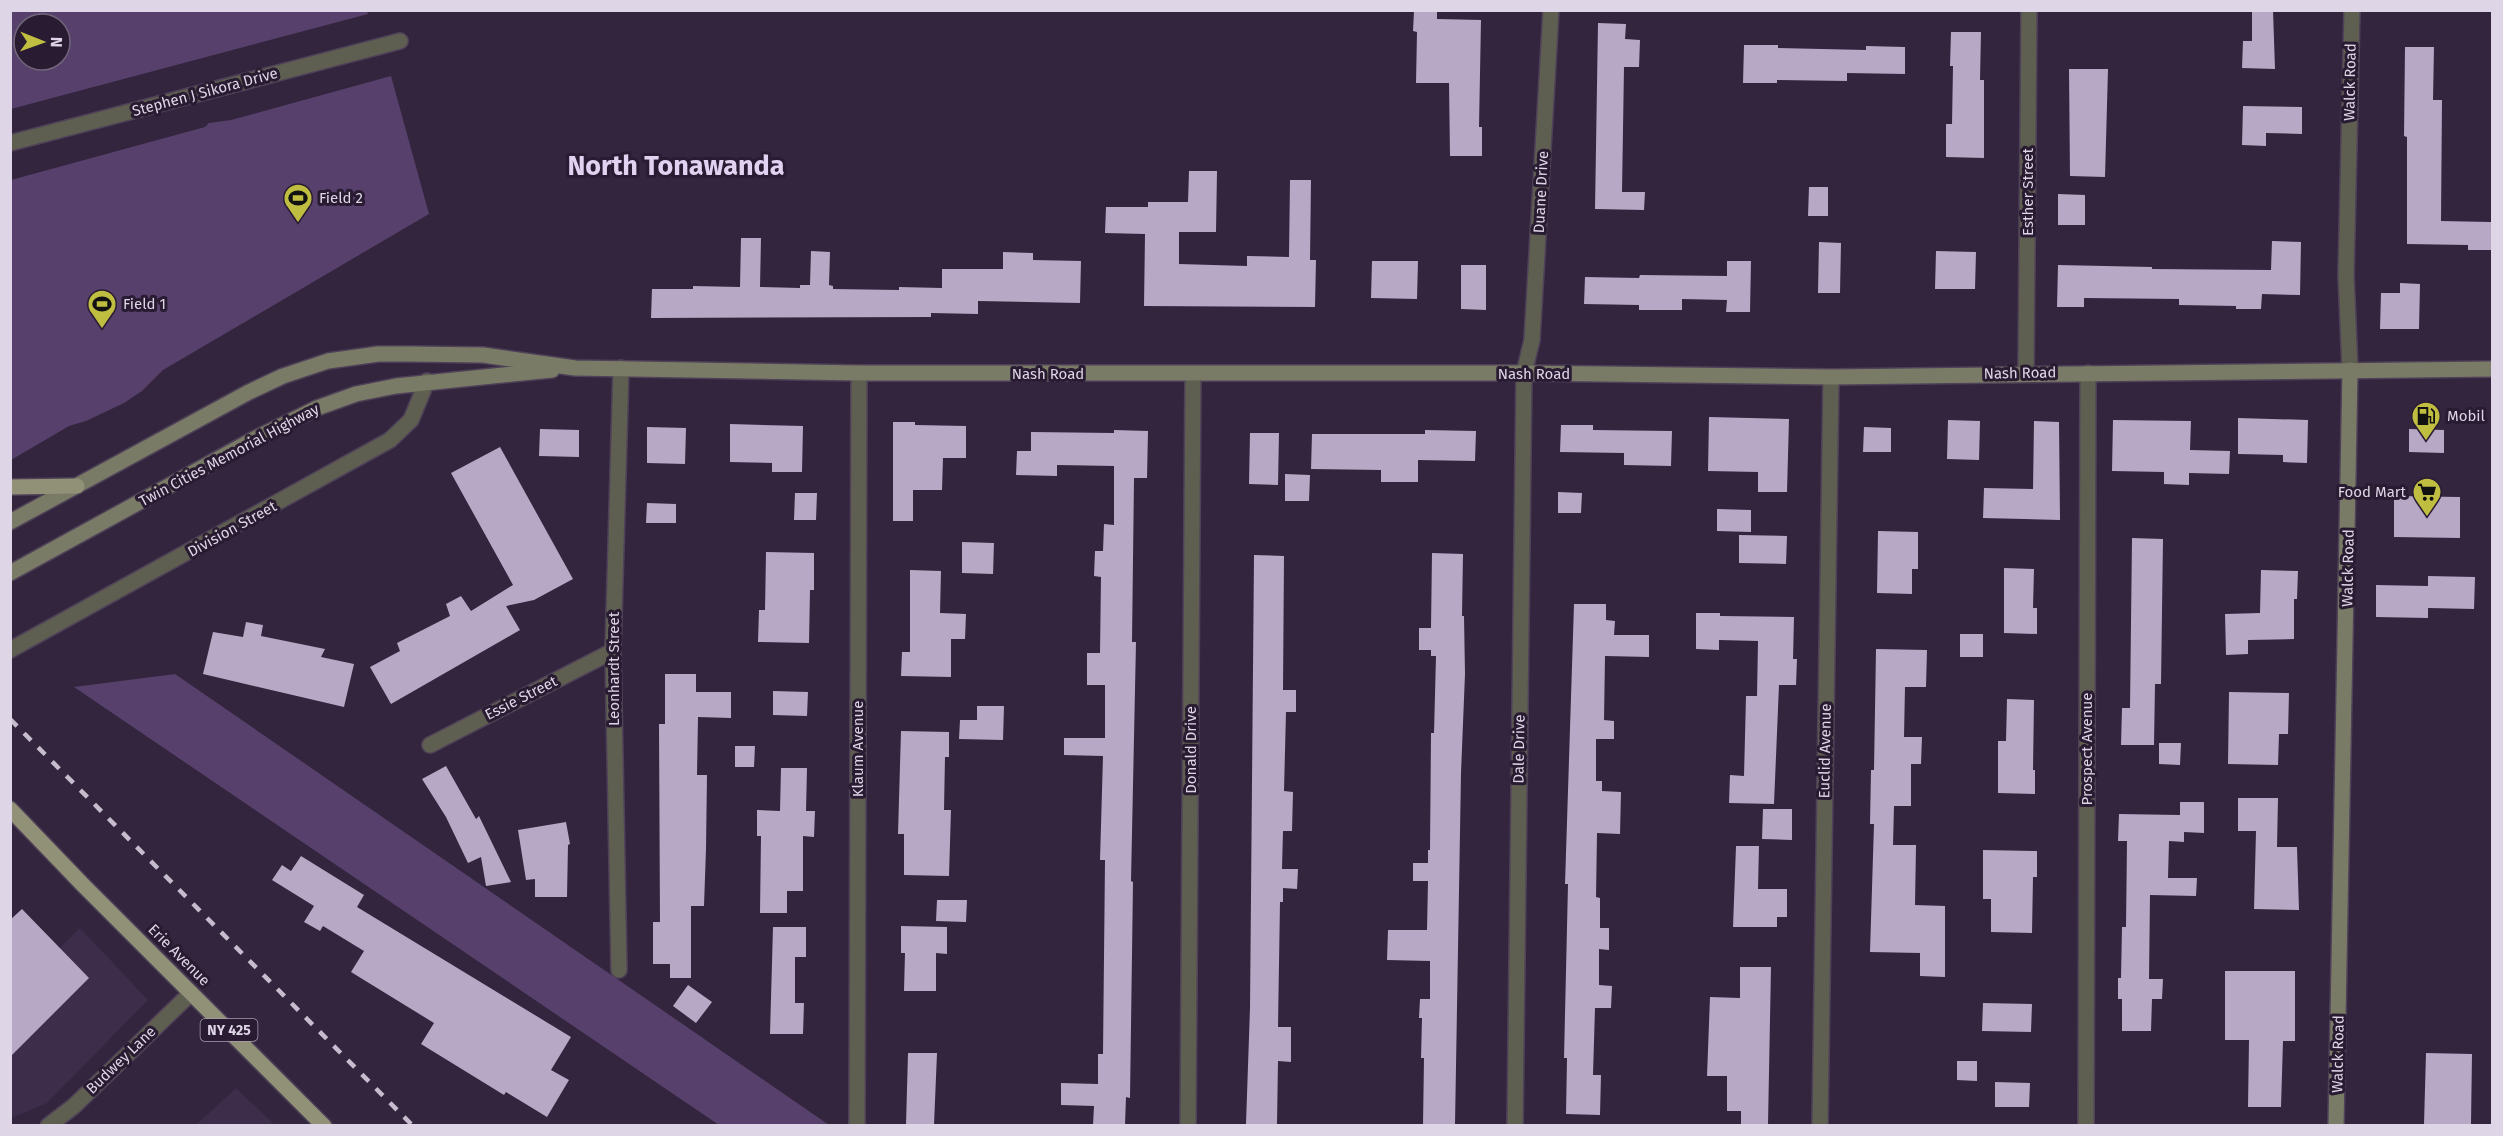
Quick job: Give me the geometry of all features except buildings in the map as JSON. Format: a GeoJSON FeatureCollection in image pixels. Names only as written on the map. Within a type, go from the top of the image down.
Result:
{"type":"FeatureCollection","features":[{"type":"Feature","properties":{"kind":"main road"},"geometry":{"type":"LineString","coordinates":[[10,522],[249,392],[283,376],[327,361],[378,354],[483,355],[576,368]]}},
{"type":"Feature","properties":{"kind":"main road","name":"Nash Road"},"geometry":{"type":"LineString","coordinates":[[576,368],[859,373],[1524,373],[1831,377],[2493,369]]}},
{"type":"Feature","properties":{"kind":"main road","name":"Twin Cities Memorial Highway"},"geometry":{"type":"LineString","coordinates":[[10,573],[246,443],[317,408],[356,394],[427,381],[576,368]]}},
{"type":"Feature","properties":{"kind":"main road","name":"Walck Road"},"geometry":{"type":"LineString","coordinates":[[2336,1125],[2350,370]]}},
{"type":"Feature","properties":{"kind":"main road"},"geometry":{"type":"LineString","coordinates":[[10,487],[77,486]]}},
{"type":"Feature","properties":{"kind":"main road","name":"Erie Avenue"},"geometry":{"type":"LineString","coordinates":[[10,809],[324,1125]]}},
{"type":"Feature","properties":{"kind":"street","name":"Duane Drive"},"geometry":{"type":"LineString","coordinates":[[1524,373],[1532,340],[1551,10]]}},
{"type":"Feature","properties":{"kind":"street","name":"Esther Street"},"geometry":{"type":"LineString","coordinates":[[2026,373],[2029,10]]}},
{"type":"Feature","properties":{"kind":"street","name":"Walck Road"},"geometry":{"type":"LineString","coordinates":[[2350,370],[2346,275],[2352,10]]}},
{"type":"Feature","properties":{"kind":"street","name":"Stephen J Sikora Drive"},"geometry":{"type":"LineString","coordinates":[[10,143],[400,41]]}},
{"type":"Feature","properties":{"kind":"street","name":"Leonhardt Street"},"geometry":{"type":"LineString","coordinates":[[619,970],[613,651],[621,368]]}},
{"type":"Feature","properties":{"kind":"street","name":"Klaum Avenue"},"geometry":{"type":"LineString","coordinates":[[857,1125],[859,373]]}},
{"type":"Feature","properties":{"kind":"street","name":"Dale Drive"},"geometry":{"type":"LineString","coordinates":[[1515,1125],[1524,373]]}},
{"type":"Feature","properties":{"kind":"street","name":"Prospect Avenue"},"geometry":{"type":"LineString","coordinates":[[2086,1125],[2088,373]]}},
{"type":"Feature","properties":{"kind":"street","name":"Donald Drive"},"geometry":{"type":"LineString","coordinates":[[1188,1125],[1193,374]]}},
{"type":"Feature","properties":{"kind":"street","name":"Euclid Avenue"},"geometry":{"type":"LineString","coordinates":[[1820,1125],[1831,377]]}},
{"type":"Feature","properties":{"kind":"street","name":"Division Street"},"geometry":{"type":"LineString","coordinates":[[10,650],[390,440],[411,420],[427,381]]}},
{"type":"Feature","properties":{"kind":"street","name":"Essie Street"},"geometry":{"type":"LineString","coordinates":[[430,745],[613,651]]}},
{"type":"Feature","properties":{"kind":"street","name":"Budwey Lane"},"geometry":{"type":"LineString","coordinates":[[48,1125],[74,1106],[191,993]]}},
{"type":"Feature","properties":{"kind":"shaded area"},"geometry":{"type":"Polygon","coordinates":[[[11,11],[367,11],[368,14],[11,109],[11,11]]]}},
{"type":"Feature","properties":{"kind":"shaded area"},"geometry":{"type":"Polygon","coordinates":[[[391,76],[429,214],[163,370],[142,391],[124,403],[86,421],[69,426],[11,460],[11,180],[205,127],[209,123],[231,120],[391,76]]]}},
{"type":"Feature","properties":{"kind":"shaded area"},"geometry":{"type":"Polygon","coordinates":[[[175,674],[829,1125],[719,1125],[74,687],[175,674]]]}},
{"type":"Feature","properties":{"kind":"shaded area"},"geometry":{"type":"Polygon","coordinates":[[[80,928],[148,1000],[47,1103],[11,1118],[11,996],[80,928]]]}},
{"type":"Feature","properties":{"kind":"shaded area"},"geometry":{"type":"Polygon","coordinates":[[[236,1088],[275,1125],[196,1125],[236,1088]]]}},
{"type":"Feature","properties":{"kind":"railway"},"geometry":{"type":"LineString","coordinates":[[10,719],[413,1126]]}},
{"type":"Feature","properties":{"kind":"place","name":"Field 2"},"geometry":{"type":"Point","coordinates":[298,224]}},
{"type":"Feature","properties":{"kind":"place","name":"Field 1"},"geometry":{"type":"Point","coordinates":[102,330]}},
{"type":"Feature","properties":{"kind":"place","name":"Mobil"},"geometry":{"type":"Point","coordinates":[2426,442]}},
{"type":"Feature","properties":{"kind":"place","name":"Food Mart"},"geometry":{"type":"Point","coordinates":[2427,518]}},
{"type":"Feature","properties":{"kind":"district","name":"North Tonawanda"},"geometry":{"type":"Point","coordinates":[676,166]}}]}
